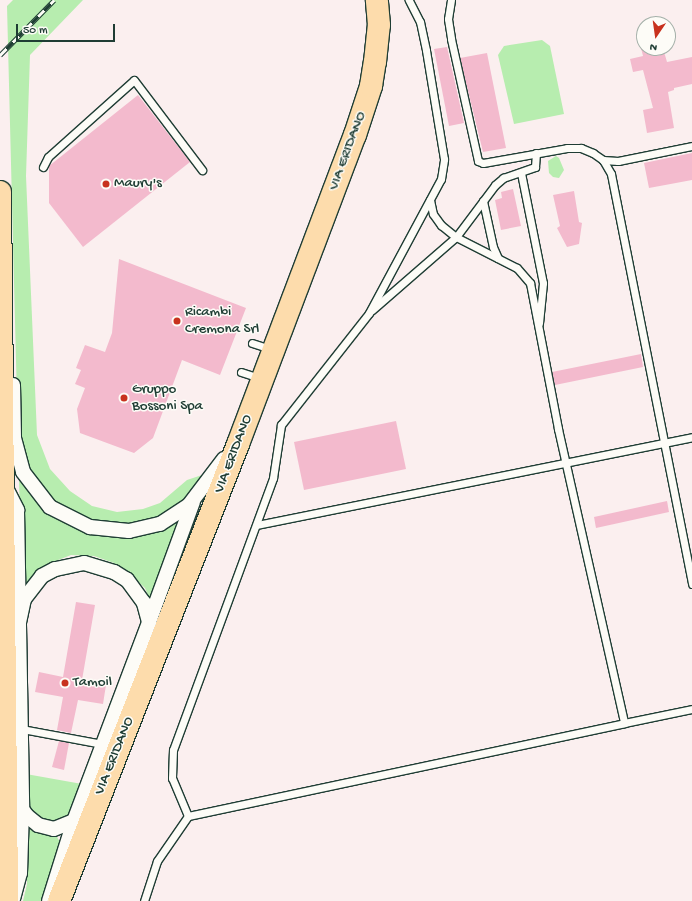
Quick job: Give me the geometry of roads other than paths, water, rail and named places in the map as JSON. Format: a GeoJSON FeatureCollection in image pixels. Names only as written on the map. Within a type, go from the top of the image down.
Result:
{"type":"FeatureCollection","features":[{"type":"Feature","properties":{"kind":"main road","name":"VIA ERIDANO"},"geometry":{"type":"LineString","coordinates":[[59,901],[306,267],[371,86],[378,25],[377,0]]}},
{"type":"Feature","properties":{"kind":"main road"},"geometry":{"type":"LineString","coordinates":[[0,192],[2,569],[8,901]]}},
{"type":"Feature","properties":{"kind":"street"},"geometry":{"type":"LineString","coordinates":[[1,288],[12,344],[14,438],[17,455],[23,472],[50,507],[90,527],[129,531],[160,524],[193,501],[212,478],[249,414]]}},
{"type":"Feature","properties":{"kind":"street"},"geometry":{"type":"LineString","coordinates":[[2,497],[17,510],[22,729],[22,808],[20,873],[13,901]]}},
{"type":"Feature","properties":{"kind":"street"},"geometry":{"type":"LineString","coordinates":[[49,901],[74,821],[193,501]]}},
{"type":"Feature","properties":{"kind":"street"},"geometry":{"type":"LineString","coordinates":[[19,622],[24,599],[42,576],[55,569],[84,563],[114,572],[127,580],[144,603],[149,622]]}},
{"type":"Feature","properties":{"kind":"street"},"geometry":{"type":"LineString","coordinates":[[22,808],[32,821],[47,828],[54,829],[74,821]]}},
{"type":"Feature","properties":{"kind":"lane"},"geometry":{"type":"LineString","coordinates":[[188,816],[172,778],[173,750],[257,525],[273,478],[281,425],[369,313],[441,179],[444,159],[426,50],[420,22],[409,0]]}},
{"type":"Feature","properties":{"kind":"lane"},"geometry":{"type":"LineString","coordinates":[[451,0],[448,19],[451,39],[475,157],[483,163],[567,148],[581,148],[594,153],[603,160],[612,174],[666,442],[692,584]]}},
{"type":"Feature","properties":{"kind":"lane"},"geometry":{"type":"LineString","coordinates":[[43,167],[48,157],[134,80],[202,170]]}},
{"type":"Feature","properties":{"kind":"lane"},"geometry":{"type":"LineString","coordinates":[[603,160],[618,161],[692,146]]}},
{"type":"Feature","properties":{"kind":"lane"},"geometry":{"type":"LineString","coordinates":[[369,313],[456,237],[483,201],[503,178],[535,167],[536,153]]}},
{"type":"Feature","properties":{"kind":"lane"},"geometry":{"type":"LineString","coordinates":[[521,173],[543,283],[539,333]]}},
{"type":"Feature","properties":{"kind":"lane"},"geometry":{"type":"LineString","coordinates":[[430,200],[433,214],[456,237],[517,268],[530,283],[539,333],[624,723]]}},
{"type":"Feature","properties":{"kind":"lane"},"geometry":{"type":"LineString","coordinates":[[483,201],[493,247],[498,258]]}},
{"type":"Feature","properties":{"kind":"lane"},"geometry":{"type":"LineString","coordinates":[[287,291],[298,272],[306,267]]}},
{"type":"Feature","properties":{"kind":"lane"},"geometry":{"type":"LineString","coordinates":[[252,343],[264,347]]}},
{"type":"Feature","properties":{"kind":"lane"},"geometry":{"type":"LineString","coordinates":[[241,372],[253,376]]}},
{"type":"Feature","properties":{"kind":"lane"},"geometry":{"type":"LineString","coordinates":[[257,525],[692,437]]}},
{"type":"Feature","properties":{"kind":"lane"},"geometry":{"type":"LineString","coordinates":[[144,901],[157,861],[188,816],[692,709]]}},
{"type":"Feature","properties":{"kind":"lane"},"geometry":{"type":"LineString","coordinates":[[22,729],[102,744]]}},
{"type":"Feature","properties":{"kind":"railway"},"geometry":{"type":"LineString","coordinates":[[0,55],[54,0]]}},
{"type":"Feature","properties":{"kind":"place","name":"Maury's"},"geometry":{"type":"Point","coordinates":[106,184]}},
{"type":"Feature","properties":{"kind":"place","name":"Ricambi Cremona Srl"},"geometry":{"type":"Point","coordinates":[177,321]}},
{"type":"Feature","properties":{"kind":"place","name":"Gruppo Bossoni Spa"},"geometry":{"type":"Point","coordinates":[124,398]}},
{"type":"Feature","properties":{"kind":"place","name":"Tamoil"},"geometry":{"type":"Point","coordinates":[65,683]}}]}
